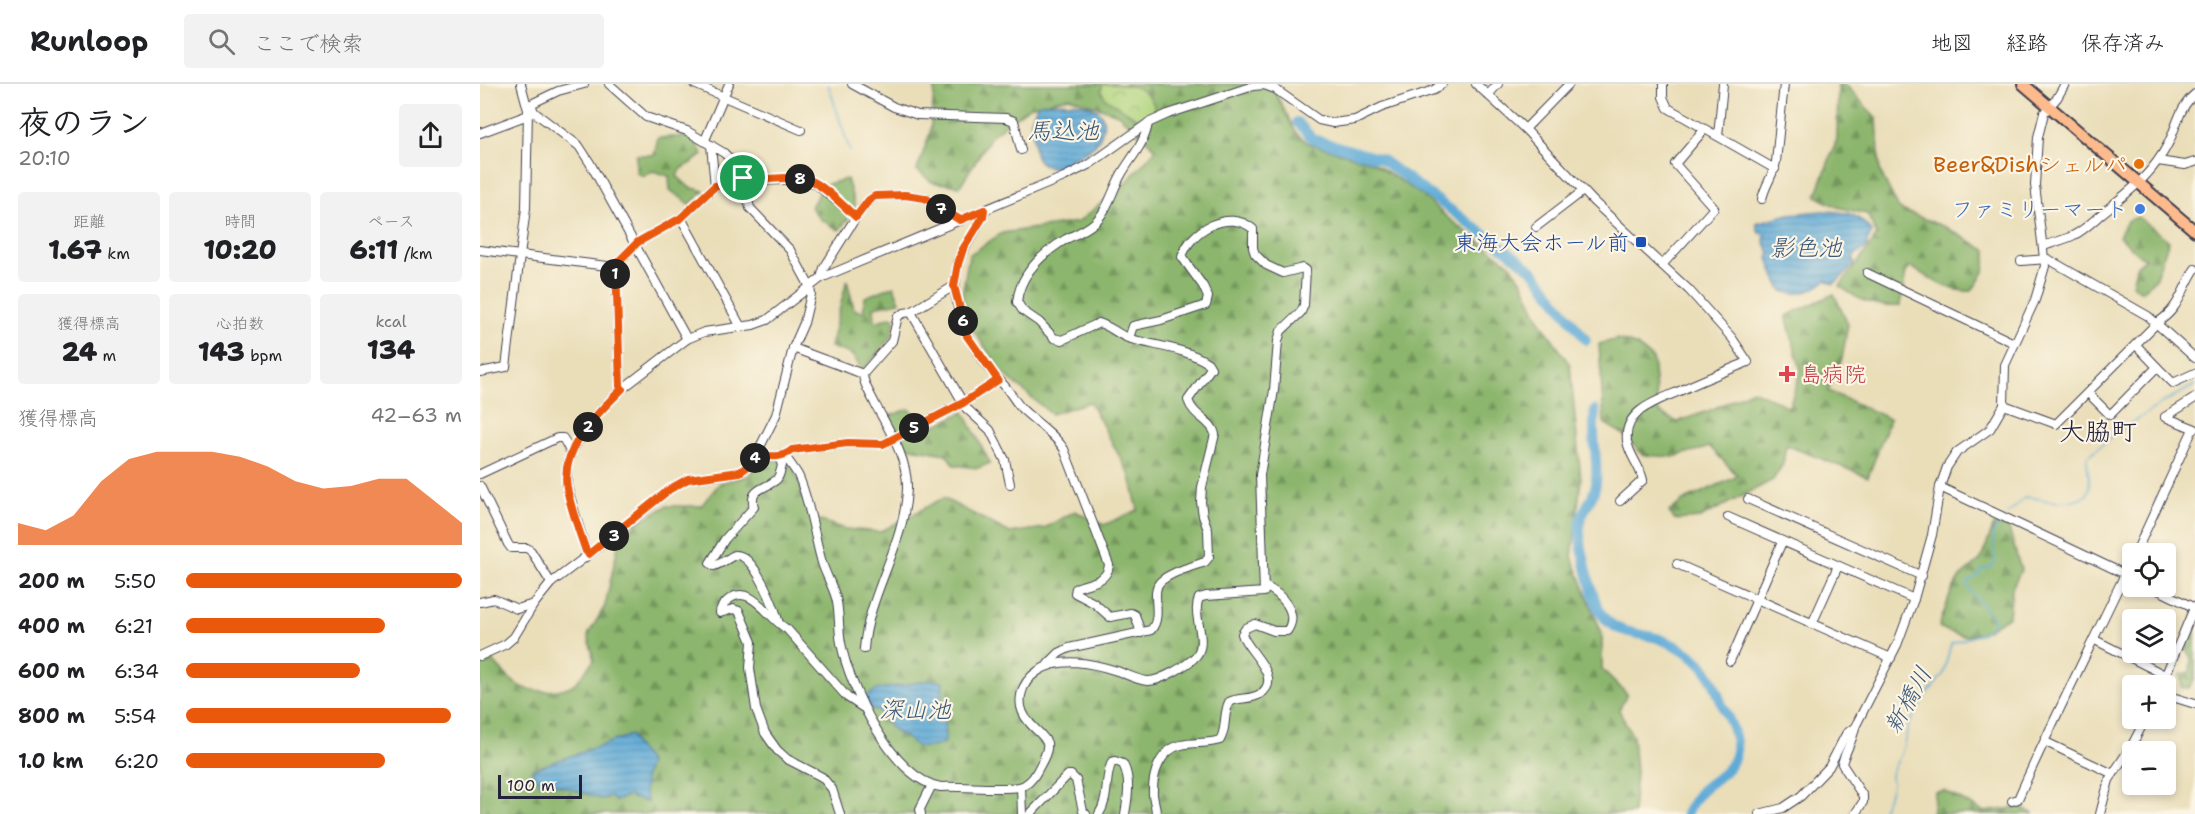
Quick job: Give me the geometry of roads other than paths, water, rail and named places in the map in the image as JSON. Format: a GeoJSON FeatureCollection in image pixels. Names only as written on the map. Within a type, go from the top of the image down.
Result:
{"type":"FeatureCollection","features":[{"type":"Feature","properties":{"kind":"main road"},"geometry":{"type":"LineString","coordinates":[[2023,84],[2195,231]]}},
{"type":"Feature","properties":{"kind":"street"},"geometry":{"type":"LineString","coordinates":[[521,84],[531,114],[579,146],[687,339]]}},
{"type":"Feature","properties":{"kind":"street"},"geometry":{"type":"LineString","coordinates":[[480,372],[506,367],[526,208],[531,104],[558,91],[584,84]]}},
{"type":"Feature","properties":{"kind":"street"},"geometry":{"type":"LineString","coordinates":[[480,656],[506,644],[514,637],[534,604],[551,583],[670,489],[688,479],[740,472],[752,463],[776,415],[793,348],[804,323],[812,294],[790,250],[750,208],[743,178],[736,165],[724,153],[687,131],[646,117],[609,84]]}},
{"type":"Feature","properties":{"kind":"street"},"geometry":{"type":"LineString","coordinates":[[694,84],[801,130]]}},
{"type":"Feature","properties":{"kind":"street"},"geometry":{"type":"LineString","coordinates":[[715,186],[708,143],[729,84]]}},
{"type":"Feature","properties":{"kind":"street"},"geometry":{"type":"LineString","coordinates":[[852,84],[894,107],[918,116],[1006,118],[1014,122],[1021,150]]}},
{"type":"Feature","properties":{"kind":"street"},"geometry":{"type":"LineString","coordinates":[[1284,84],[1285,95]]}},
{"type":"Feature","properties":{"kind":"street"},"geometry":{"type":"LineString","coordinates":[[589,554],[577,525],[567,486],[567,467],[571,453],[601,410],[622,389],[687,339],[704,332],[741,327],[767,320],[821,278],[1090,164],[1148,123],[1168,114],[1253,86],[1264,85],[1285,95],[1319,120],[1333,123],[1354,120],[1382,107],[1434,90],[1442,84]]}},
{"type":"Feature","properties":{"kind":"street"},"geometry":{"type":"LineString","coordinates":[[1476,84],[1525,129],[1583,191],[1703,304],[1732,338],[1748,362],[1655,400],[1632,420],[1627,430],[1627,443],[1643,480],[1620,501]]}},
{"type":"Feature","properties":{"kind":"street"},"geometry":{"type":"LineString","coordinates":[[1488,95],[1498,84]]}},
{"type":"Feature","properties":{"kind":"street"},"geometry":{"type":"LineString","coordinates":[[1525,129],[1569,84]]}},
{"type":"Feature","properties":{"kind":"street"},"geometry":{"type":"LineString","coordinates":[[1663,84],[1663,97],[1668,108],[1774,169]]}},
{"type":"Feature","properties":{"kind":"street"},"geometry":{"type":"LineString","coordinates":[[1718,136],[1723,84]]}},
{"type":"Feature","properties":{"kind":"street"},"geometry":{"type":"LineString","coordinates":[[1762,199],[1764,187],[1774,169],[1784,84]]}},
{"type":"Feature","properties":{"kind":"street"},"geometry":{"type":"LineString","coordinates":[[1855,814],[1863,802],[1863,796],[1842,764],[1855,727],[1891,658],[1914,599],[1922,576],[1940,487],[1947,467],[1957,452],[1990,429],[2004,405],[2005,365],[2035,300],[2045,266],[2035,185],[2038,137],[2044,113],[2065,84]]}},
{"type":"Feature","properties":{"kind":"street"},"geometry":{"type":"LineString","coordinates":[[2044,246],[2072,237],[2085,229],[2140,184],[2158,161],[2180,113],[2195,94]]}},
{"type":"Feature","properties":{"kind":"street"},"geometry":{"type":"LineString","coordinates":[[480,133],[531,114]]}},
{"type":"Feature","properties":{"kind":"street"},"geometry":{"type":"LineString","coordinates":[[782,456],[798,476],[821,561],[836,599],[841,643],[846,662],[864,708],[882,737],[917,778],[932,785],[1021,787],[1034,777],[1047,749],[1047,743],[1026,720],[1021,706],[1020,693],[1026,681],[1047,666],[1059,652],[1151,630],[1156,623],[1156,588],[1160,582],[1168,576],[1205,562],[1209,557],[1208,530],[1201,502],[1202,487],[1215,434],[1214,428],[1190,408],[1188,400],[1211,368],[1208,363],[1129,338],[1099,322],[1062,340],[1054,338],[1039,322],[1023,311],[1017,302],[1026,276],[1039,259],[1067,239],[1093,225],[1102,215],[1119,178],[1145,138],[1148,123]]}},
{"type":"Feature","properties":{"kind":"street"},"geometry":{"type":"LineString","coordinates":[[1663,264],[1714,208],[1675,165],[1704,130]]}},
{"type":"Feature","properties":{"kind":"street"},"geometry":{"type":"LineString","coordinates":[[2158,161],[2185,165],[2195,162]]}},
{"type":"Feature","properties":{"kind":"street"},"geometry":{"type":"LineString","coordinates":[[622,389],[620,386],[615,267],[638,242],[681,218],[715,186],[743,178],[759,181],[805,179],[817,185],[856,217]]}},
{"type":"Feature","properties":{"kind":"street"},"geometry":{"type":"LineString","coordinates":[[1536,227],[1583,191]]}},
{"type":"Feature","properties":{"kind":"street"},"geometry":{"type":"LineString","coordinates":[[821,278],[824,268],[856,217],[875,196],[905,195],[925,198],[960,220]]}},
{"type":"Feature","properties":{"kind":"street"},"geometry":{"type":"LineString","coordinates":[[984,210],[983,217],[963,249],[954,286],[967,336],[998,380],[1022,408],[1059,441],[1064,449],[1108,558],[1109,569],[1097,582],[1076,588],[1075,593],[1094,603],[1110,617],[1135,615],[1141,633]]}},
{"type":"Feature","properties":{"kind":"street"},"geometry":{"type":"LineString","coordinates":[[681,218],[741,327]]}},
{"type":"Feature","properties":{"kind":"street"},"geometry":{"type":"LineString","coordinates":[[1047,666],[1059,662],[1072,662],[1115,670],[1148,681],[1158,678],[1183,667],[1197,654],[1200,643],[1197,605],[1199,598],[1264,593],[1260,475],[1274,390],[1278,340],[1281,331],[1301,312],[1304,305],[1306,270],[1303,268],[1279,272],[1266,266],[1253,248],[1253,229],[1242,222],[1229,220],[1209,226],[1192,238],[1182,258],[1203,286],[1208,297],[1206,305],[1133,326],[1129,338]]}},
{"type":"Feature","properties":{"kind":"street"},"geometry":{"type":"LineString","coordinates":[[480,250],[615,267]]}},
{"type":"Feature","properties":{"kind":"street"},"geometry":{"type":"LineString","coordinates":[[2021,261],[2048,259],[2148,316],[2195,358]]}},
{"type":"Feature","properties":{"kind":"street"},"geometry":{"type":"LineString","coordinates":[[2004,405],[2056,424],[2157,323],[2170,314],[2181,298],[2195,269]]}},
{"type":"Feature","properties":{"kind":"street"},"geometry":{"type":"LineString","coordinates":[[1867,273],[2014,343]]}},
{"type":"Feature","properties":{"kind":"street"},"geometry":{"type":"LineString","coordinates":[[863,374],[892,340],[898,316],[911,312],[954,286]]}},
{"type":"Feature","properties":{"kind":"street"},"geometry":{"type":"LineString","coordinates":[[911,312],[963,403],[990,430],[1005,460],[1010,484]]}},
{"type":"Feature","properties":{"kind":"street"},"geometry":{"type":"LineString","coordinates":[[2136,345],[2173,383],[2195,374]]}},
{"type":"Feature","properties":{"kind":"street"},"geometry":{"type":"LineString","coordinates":[[793,348],[863,374]]}},
{"type":"Feature","properties":{"kind":"street"},"geometry":{"type":"LineString","coordinates":[[2088,393],[2110,415],[2157,367]]}},
{"type":"Feature","properties":{"kind":"street"},"geometry":{"type":"LineString","coordinates":[[863,374],[865,384],[894,439],[906,470],[907,490],[904,511],[873,604],[864,649]]}},
{"type":"Feature","properties":{"kind":"street"},"geometry":{"type":"LineString","coordinates":[[756,455],[782,456],[792,450],[848,443],[883,444],[963,403],[998,380]]}},
{"type":"Feature","properties":{"kind":"street"},"geometry":{"type":"LineString","coordinates":[[2140,543],[2194,429],[2165,417],[2195,398]]}},
{"type":"Feature","properties":{"kind":"street"},"geometry":{"type":"LineString","coordinates":[[480,474],[557,438],[563,438],[571,453]]}},
{"type":"Feature","properties":{"kind":"street"},"geometry":{"type":"LineString","coordinates":[[778,624],[768,591],[749,563],[732,555],[726,562],[714,566],[710,563],[725,539],[754,507],[755,493],[777,479],[782,465],[782,456]]}},
{"type":"Feature","properties":{"kind":"street"},"geometry":{"type":"LineString","coordinates":[[480,486],[508,544],[511,548],[527,548],[531,551],[551,583]]}},
{"type":"Feature","properties":{"kind":"street"},"geometry":{"type":"LineString","coordinates":[[1940,487],[2122,573]]}},
{"type":"Feature","properties":{"kind":"street"},"geometry":{"type":"LineString","coordinates":[[1748,499],[1922,576]]}},
{"type":"Feature","properties":{"kind":"street"},"geometry":{"type":"LineString","coordinates":[[1728,517],[1914,599]]}},
{"type":"Feature","properties":{"kind":"street"},"geometry":{"type":"LineString","coordinates":[[1730,661],[1782,542]]}},
{"type":"Feature","properties":{"kind":"street"},"geometry":{"type":"LineString","coordinates":[[1677,564],[1891,658]]}},
{"type":"Feature","properties":{"kind":"street"},"geometry":{"type":"LineString","coordinates":[[1812,624],[1838,566]]}},
{"type":"Feature","properties":{"kind":"street"},"geometry":{"type":"LineString","coordinates":[[1156,814],[1154,784],[1158,765],[1165,753],[1183,745],[1220,740],[1228,702],[1259,695],[1267,685],[1268,674],[1244,641],[1242,634],[1255,624],[1274,631],[1287,631],[1291,626],[1291,618],[1284,599],[1264,586]]}},
{"type":"Feature","properties":{"kind":"street"},"geometry":{"type":"LineString","coordinates":[[2012,801],[2018,799],[2047,733],[2122,589]]}},
{"type":"Feature","properties":{"kind":"street"},"geometry":{"type":"LineString","coordinates":[[840,814],[832,789],[822,777],[788,759],[767,737],[756,709],[750,668],[752,642],[739,611],[733,609],[719,612],[732,597],[741,595],[761,604],[778,624],[787,628],[847,697],[864,708]]}},
{"type":"Feature","properties":{"kind":"street"},"geometry":{"type":"LineString","coordinates":[[2095,640],[2165,675],[2195,608],[2172,597]]}},
{"type":"Feature","properties":{"kind":"street"},"geometry":{"type":"LineString","coordinates":[[480,602],[494,599],[516,609],[534,604]]}},
{"type":"Feature","properties":{"kind":"street"},"geometry":{"type":"LineString","coordinates":[[2176,698],[2195,704]]}},
{"type":"Feature","properties":{"kind":"street"},"geometry":{"type":"LineString","coordinates":[[1759,814],[1783,808],[1802,796],[1829,767],[1846,734],[1855,727]]}},
{"type":"Feature","properties":{"kind":"street"},"geometry":{"type":"LineString","coordinates":[[2100,814],[2109,780],[2140,729]]}},
{"type":"Feature","properties":{"kind":"street"},"geometry":{"type":"LineString","coordinates":[[2050,744],[2113,774]]}},
{"type":"Feature","properties":{"kind":"street"},"geometry":{"type":"LineString","coordinates":[[1099,814],[1108,789],[1109,767],[1115,761],[1123,764],[1128,777],[1129,790],[1125,814]]}},
{"type":"Feature","properties":{"kind":"street"},"geometry":{"type":"LineString","coordinates":[[1030,814],[1068,775],[1071,775],[1076,780],[1086,814]]}},
{"type":"Feature","properties":{"kind":"street"},"geometry":{"type":"LineString","coordinates":[[921,814],[920,809],[932,785]]}},
{"type":"Feature","properties":{"kind":"street"},"geometry":{"type":"LineString","coordinates":[[1021,787],[1022,814]]}},
{"type":"Feature","properties":{"kind":"water","name":"馬込池"},"geometry":{"type":"Polygon","coordinates":[[[1043,103],[1091,106],[1099,111],[1103,118],[1103,128],[1096,144],[1068,162],[1062,169],[1042,164],[1035,153],[1031,121],[1037,105],[1043,103]]]}},
{"type":"Feature","properties":{"kind":"water","name":"影色池"},"geometry":{"type":"Polygon","coordinates":[[[1822,211],[1850,214],[1861,220],[1872,232],[1867,247],[1854,256],[1854,264],[1833,284],[1826,280],[1805,292],[1782,291],[1768,258],[1770,254],[1764,241],[1765,235],[1759,233],[1756,223],[1789,214],[1822,211]]]}},
{"type":"Feature","properties":{"kind":"water","name":"深山池"},"geometry":{"type":"Polygon","coordinates":[[[931,680],[944,682],[942,693],[945,742],[933,746],[917,746],[895,732],[888,724],[884,714],[871,708],[865,698],[876,690],[931,680]]]}},
{"type":"Feature","properties":{"kind":"water"},"geometry":{"type":"Polygon","coordinates":[[[631,735],[635,745],[649,762],[644,780],[647,802],[628,796],[615,801],[610,796],[602,799],[546,781],[541,784],[531,770],[631,735]]]}},
{"type":"Feature","properties":{"kind":"waterway"},"geometry":{"type":"LineString","coordinates":[[828,84],[850,151]]}},
{"type":"Feature","properties":{"kind":"waterway"},"geometry":{"type":"LineString","coordinates":[[1297,122],[1313,139],[1381,159],[1517,258],[1535,273],[1586,340]]}},
{"type":"Feature","properties":{"kind":"waterway","name":"新橋川"},"geometry":{"type":"LineString","coordinates":[[2008,514],[2025,497],[2062,502],[2087,495],[2089,491],[2087,457],[2111,437],[2165,401],[2195,385]]}},
{"type":"Feature","properties":{"kind":"waterway"},"geometry":{"type":"LineString","coordinates":[[1595,410],[1596,483],[1594,493],[1580,521],[1580,529],[1586,567],[1597,606],[1606,620],[1619,629],[1668,642],[1685,651],[1700,663],[1714,684],[1736,740],[1736,751],[1731,764],[1701,791],[1686,814]]}},
{"type":"Feature","properties":{"kind":"waterway","name":"新橋川"},"geometry":{"type":"LineString","coordinates":[[1880,814],[1890,792],[1891,774],[1902,752],[1909,724],[1927,694],[1943,675],[1951,644],[1980,634],[1995,621],[1967,583],[1995,562],[1993,532],[2003,520]]}},
{"type":"Feature","properties":{"kind":"place","name":"Beer&Dishシェルパ"},"geometry":{"type":"Point","coordinates":[2139,164]}},
{"type":"Feature","properties":{"kind":"place","name":"ファミリーマート"},"geometry":{"type":"Point","coordinates":[2140,209]}},
{"type":"Feature","properties":{"kind":"place","name":"東海大会ホール前"},"geometry":{"type":"Point","coordinates":[1641,242]}},
{"type":"Feature","properties":{"kind":"place","name":"島病院"},"geometry":{"type":"Point","coordinates":[1787,374]}},
{"type":"Feature","properties":{"kind":"district","name":"大脇町"},"geometry":{"type":"Point","coordinates":[2098,431]}}]}
